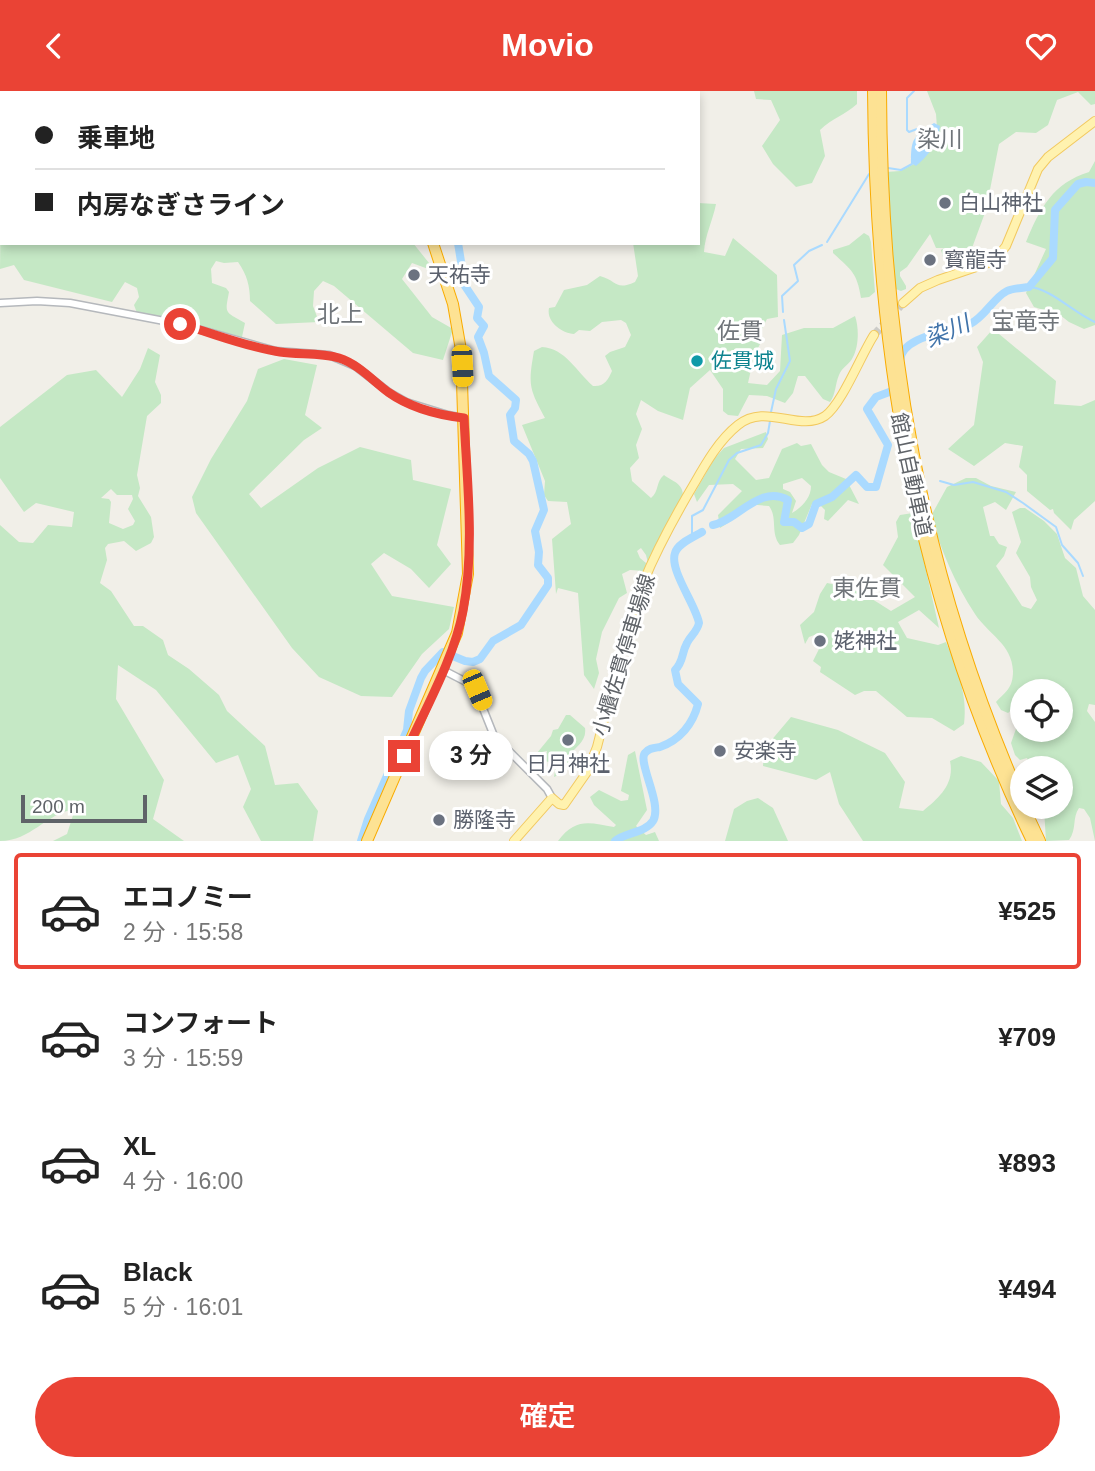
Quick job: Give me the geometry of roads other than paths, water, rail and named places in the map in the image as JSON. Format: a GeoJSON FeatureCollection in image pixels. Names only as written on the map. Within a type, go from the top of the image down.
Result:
{"type":"FeatureCollection","features":[{"type":"Feature","properties":{"kind":"highway","name":"館山自動車道"},"geometry":{"type":"LineString","coordinates":[[873,91],[875,212],[891,345],[909,458],[932,572],[972,701],[1032,841]]}},
{"type":"Feature","properties":{"kind":"highway","name":"館山自動車道"},"geometry":{"type":"LineString","coordinates":[[881,91],[883,214],[891,345]]}},
{"type":"Feature","properties":{"kind":"highway"},"geometry":{"type":"LineString","coordinates":[[367,841],[452,648],[463,612],[468,574],[461,350],[453,305],[434,245]]}},
{"type":"Feature","properties":{"kind":"highway","name":"館山自動車道"},"geometry":{"type":"LineString","coordinates":[[909,458],[953,616],[992,731],[1010,773]]}},
{"type":"Feature","properties":{"kind":"highway"},"geometry":{"type":"LineString","coordinates":[[1030,819],[1040,841]]}},
{"type":"Feature","properties":{"kind":"main road"},"geometry":{"type":"LineString","coordinates":[[902,303],[920,288],[994,261],[1006,246],[1038,169],[1048,157],[1095,121]]}},
{"type":"Feature","properties":{"kind":"main road","name":"小櫃佐貫停車場線"},"geometry":{"type":"LineString","coordinates":[[514,841],[552,798],[564,805],[587,772],[597,747],[643,584],[681,505],[720,443],[744,420],[754,416],[814,421],[826,415],[867,351],[874,334]]}},
{"type":"Feature","properties":{"kind":"street"},"geometry":{"type":"LineString","coordinates":[[0,303],[70,303],[180,324],[276,351],[329,355],[355,366],[406,402],[464,418]]}},
{"type":"Feature","properties":{"kind":"street"},"geometry":{"type":"LineString","coordinates":[[444,666],[474,686],[494,736],[547,789],[552,798]]}},
{"type":"Feature","properties":{"kind":"water"},"geometry":{"type":"Polygon","coordinates":[[[934,123],[940,126],[935,143],[916,166],[911,163],[913,143],[917,135],[934,123]]]}},
{"type":"Feature","properties":{"kind":"waterway"},"geometry":{"type":"LineString","coordinates":[[914,91],[907,98],[907,130],[922,131]]}},
{"type":"Feature","properties":{"kind":"waterway"},"geometry":{"type":"LineString","coordinates":[[888,168],[901,170],[912,164]]}},
{"type":"Feature","properties":{"kind":"waterway"},"geometry":{"type":"LineString","coordinates":[[827,242],[869,174]]}},
{"type":"Feature","properties":{"kind":"waterway","name":"染川"},"geometry":{"type":"LineString","coordinates":[[900,361],[909,345],[970,324],[1007,291],[1029,287],[1053,258],[1055,210],[1078,184],[1095,183]]}},
{"type":"Feature","properties":{"kind":"waterway"},"geometry":{"type":"LineString","coordinates":[[361,841],[407,730],[409,711],[425,671],[443,652],[465,661],[480,659],[493,641],[521,625],[548,585],[548,578],[538,565],[539,552],[535,531],[544,510],[533,461],[514,441],[510,415],[516,400],[489,376],[478,337],[484,326],[477,318],[479,307],[465,286],[458,245]]}},
{"type":"Feature","properties":{"kind":"waterway"},"geometry":{"type":"LineString","coordinates":[[783,312],[782,296],[798,281],[794,265],[809,251],[822,245]]}},
{"type":"Feature","properties":{"kind":"waterway"},"geometry":{"type":"LineString","coordinates":[[1029,287],[1054,296],[1095,322]]}},
{"type":"Feature","properties":{"kind":"waterway"},"geometry":{"type":"LineString","coordinates":[[771,412],[776,389],[790,361],[784,320]]}},
{"type":"Feature","properties":{"kind":"waterway","name":"染川"},"geometry":{"type":"LineString","coordinates":[[713,525],[759,500],[778,496],[788,500],[784,522],[794,522],[802,528],[809,524],[816,504],[832,497],[856,475],[867,487],[876,487],[888,445],[867,409],[876,397],[900,388]]}},
{"type":"Feature","properties":{"kind":"waterway"},"geometry":{"type":"LineString","coordinates":[[692,538],[692,516],[703,510],[729,460],[737,453],[761,445],[768,433],[770,421]]}},
{"type":"Feature","properties":{"kind":"waterway"},"geometry":{"type":"LineString","coordinates":[[940,481],[954,485],[973,482],[1006,492],[1023,503],[1056,527],[1062,545],[1078,563],[1083,576]]}},
{"type":"Feature","properties":{"kind":"waterway","name":"染川"},"geometry":{"type":"LineString","coordinates":[[615,841],[645,828],[653,821],[655,804],[643,758],[650,749],[667,744],[679,736],[689,725],[698,704],[678,684],[675,670],[699,623],[674,560],[679,546],[702,532]]}},
{"type":"Feature","properties":{"kind":"tunnel"},"geometry":{"type":"LineString","coordinates":[[874,335],[903,303]]}},
{"type":"Feature","properties":{"kind":"place","name":"白山神社"},"geometry":{"type":"Point","coordinates":[945,203]}},
{"type":"Feature","properties":{"kind":"place","name":"寳龍寺"},"geometry":{"type":"Point","coordinates":[930,260]}},
{"type":"Feature","properties":{"kind":"place","name":"天祐寺"},"geometry":{"type":"Point","coordinates":[414,275]}},
{"type":"Feature","properties":{"kind":"place","name":"佐貫城"},"geometry":{"type":"Point","coordinates":[697,361]}},
{"type":"Feature","properties":{"kind":"place","name":"姥神社"},"geometry":{"type":"Point","coordinates":[820,641]}},
{"type":"Feature","properties":{"kind":"place","name":"日月神社"},"geometry":{"type":"Point","coordinates":[568,740]}},
{"type":"Feature","properties":{"kind":"place","name":"安楽寺"},"geometry":{"type":"Point","coordinates":[720,751]}},
{"type":"Feature","properties":{"kind":"place","name":"勝隆寺"},"geometry":{"type":"Point","coordinates":[439,820]}},
{"type":"Feature","properties":{"kind":"district","name":"染川"},"geometry":{"type":"Point","coordinates":[940,139]}},
{"type":"Feature","properties":{"kind":"district","name":"北上"},"geometry":{"type":"Point","coordinates":[340,314]}},
{"type":"Feature","properties":{"kind":"district","name":"宝竜寺"},"geometry":{"type":"Point","coordinates":[1026,321]}},
{"type":"Feature","properties":{"kind":"district","name":"佐貫"},"geometry":{"type":"Point","coordinates":[740,331]}},
{"type":"Feature","properties":{"kind":"district","name":"東佐貫"},"geometry":{"type":"Point","coordinates":[867,588]}}]}
